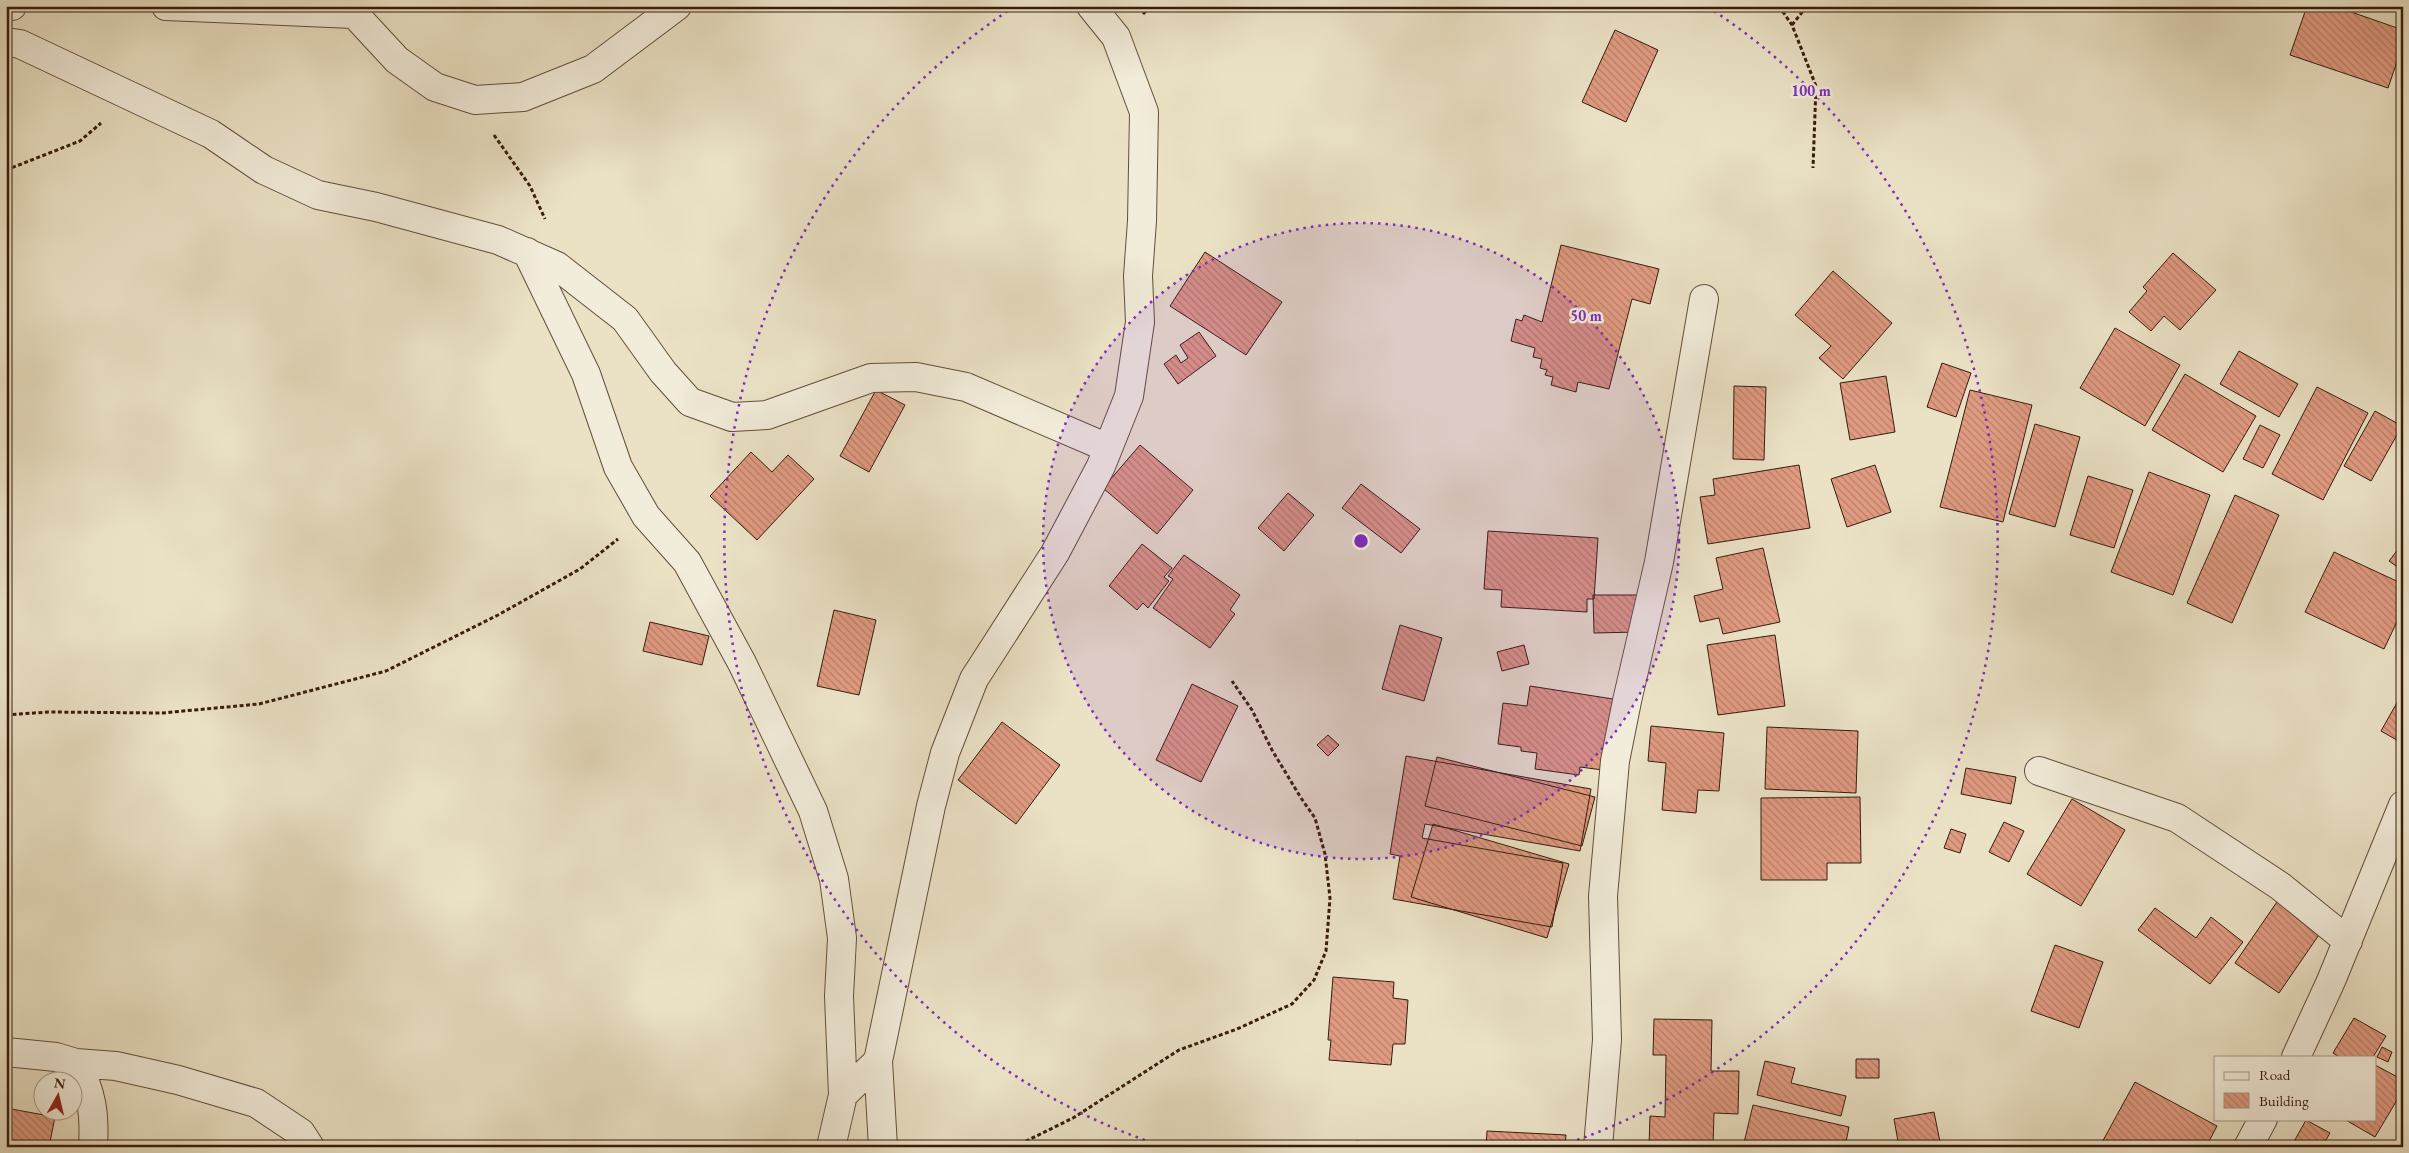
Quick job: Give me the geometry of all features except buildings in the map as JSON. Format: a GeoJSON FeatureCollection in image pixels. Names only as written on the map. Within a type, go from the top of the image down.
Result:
{"type":"FeatureCollection","features":[{"type":"Feature","properties":{"kind":"street"},"geometry":{"type":"LineString","coordinates":[[6,7],[12,6]]}},
{"type":"Feature","properties":{"kind":"street"},"geometry":{"type":"LineString","coordinates":[[166,6],[350,10],[397,60],[412,71],[435,87],[475,100],[523,97],[593,69],[677,6]]}},
{"type":"Feature","properties":{"kind":"street"},"geometry":{"type":"LineString","coordinates":[[883,1147],[878,1061],[888,1021],[910,902],[945,753],[974,679],[1055,553],[1108,448],[1129,396],[1140,322],[1138,276],[1142,221],[1144,112],[1116,37],[1091,6]]}},
{"type":"Feature","properties":{"kind":"street"},"geometry":{"type":"LineString","coordinates":[[6,42],[20,44],[211,134],[264,170],[318,195],[498,240],[557,266],[625,319],[662,372],[690,402],[732,417],[767,415],[871,378],[916,377],[966,387],[1108,448]]}},
{"type":"Feature","properties":{"kind":"street"},"geometry":{"type":"LineString","coordinates":[[527,252],[586,374],[618,467],[646,516],[687,562],[742,663],[813,811],[834,879],[842,938],[839,996],[843,1095],[831,1147]]}},
{"type":"Feature","properties":{"kind":"street"},"geometry":{"type":"LineString","coordinates":[[1598,1147],[1607,1040],[1603,896],[1615,761],[1659,562],[1704,299]]}},
{"type":"Feature","properties":{"kind":"street"},"geometry":{"type":"LineString","coordinates":[[2038,770],[2177,818],[2280,886],[2348,941]]}},
{"type":"Feature","properties":{"kind":"street"},"geometry":{"type":"LineString","coordinates":[[2296,1056],[2348,941],[2403,804]]}},
{"type":"Feature","properties":{"kind":"street"},"geometry":{"type":"LineString","coordinates":[[6,1052],[56,1057],[76,1063],[116,1066],[178,1080],[256,1103],[301,1133],[310,1147]]}},
{"type":"Feature","properties":{"kind":"street"},"geometry":{"type":"LineString","coordinates":[[843,1095],[878,1061]]}},
{"type":"Feature","properties":{"kind":"street"},"geometry":{"type":"LineString","coordinates":[[76,1063],[88,1083],[94,1122],[93,1147]]}},
{"type":"Feature","properties":{"kind":"street"},"geometry":{"type":"LineString","coordinates":[[2248,1147],[2262,1120]]}},
{"type":"Feature","properties":{"kind":"path"},"geometry":{"type":"LineString","coordinates":[[1779,6],[1792,25],[1816,86],[1813,168]]}},
{"type":"Feature","properties":{"kind":"path"},"geometry":{"type":"LineString","coordinates":[[1792,25],[1807,6]]}},
{"type":"Feature","properties":{"kind":"path"},"geometry":{"type":"LineString","coordinates":[[6,170],[80,141],[133,97]]}},
{"type":"Feature","properties":{"kind":"path"},"geometry":{"type":"LineString","coordinates":[[475,100],[501,148],[530,186],[552,234],[557,266]]}},
{"type":"Feature","properties":{"kind":"path"},"geometry":{"type":"LineString","coordinates":[[6,715],[48,712],[162,713],[259,704],[386,671],[498,614],[580,569],[646,516]]}},
{"type":"Feature","properties":{"kind":"path"},"geometry":{"type":"LineString","coordinates":[[1014,1147],[1073,1118],[1180,1050],[1237,1029],[1292,1004],[1314,980],[1326,951],[1330,898],[1325,854],[1315,818],[1276,757],[1252,710],[1232,681]]}}]}
